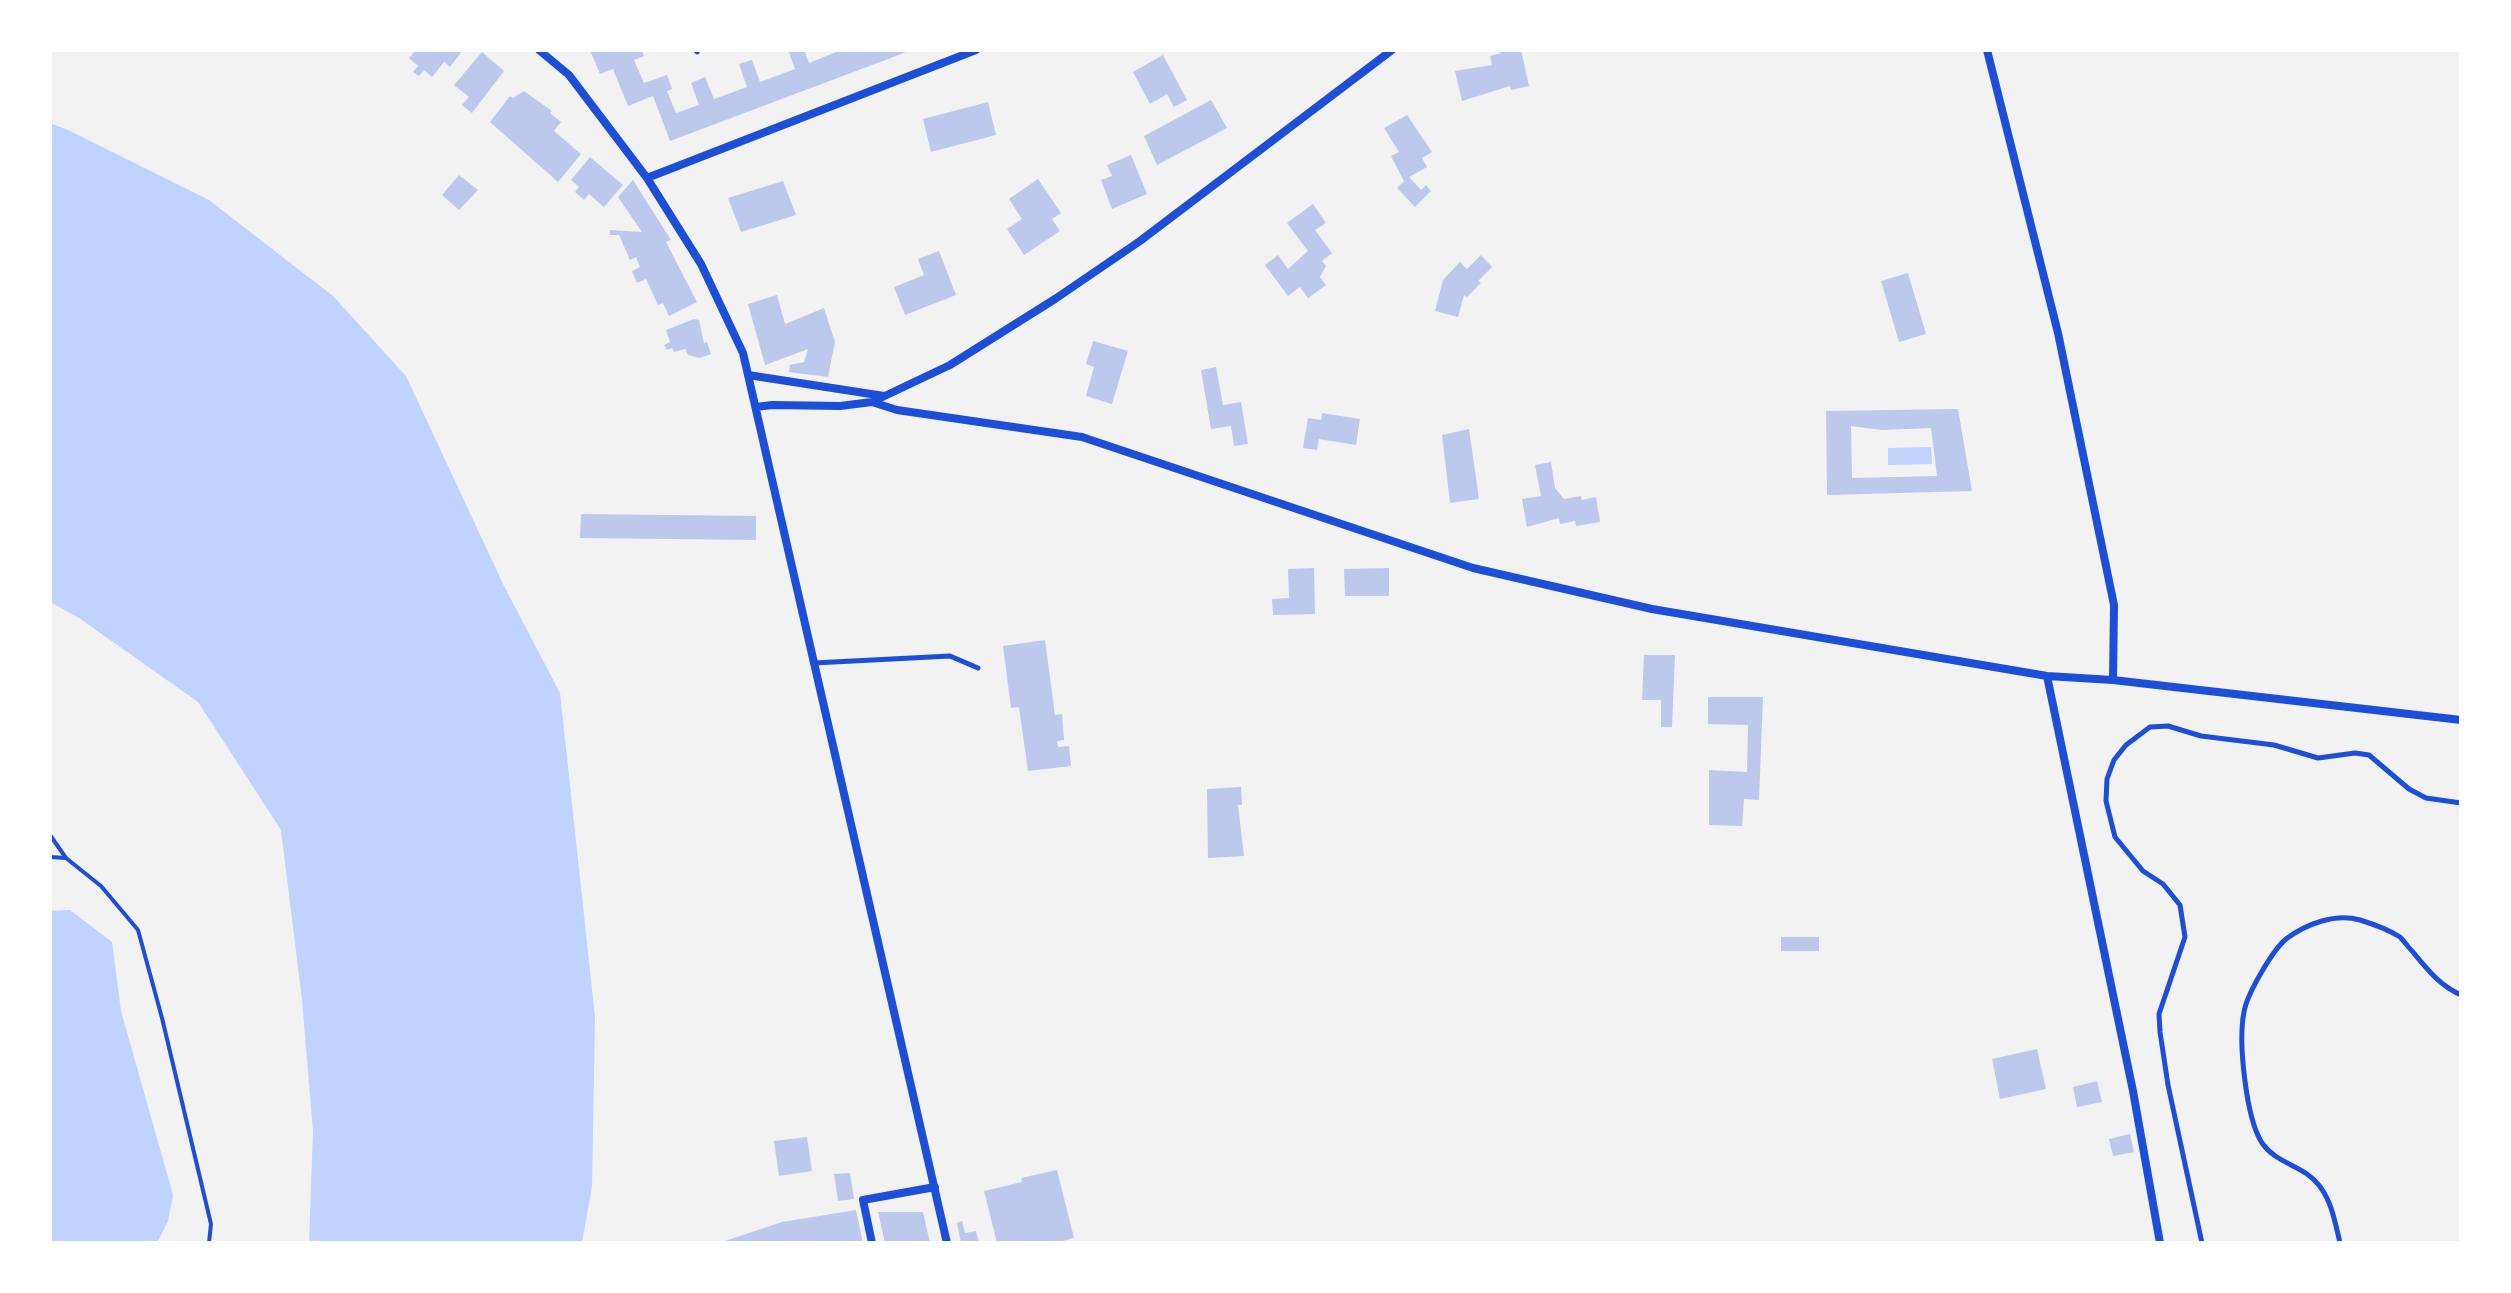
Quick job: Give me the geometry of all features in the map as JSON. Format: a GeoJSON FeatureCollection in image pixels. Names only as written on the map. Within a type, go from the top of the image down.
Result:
{"type":"FeatureCollection","features":[{"type":"Feature","properties":{"kind":"street"},"geometry":{"type":"LineString","coordinates":[[539,50],[569,75],[647,178],[701,264],[743,353],[947,1243]]}},
{"type":"Feature","properties":{"kind":"street"},"geometry":{"type":"LineString","coordinates":[[647,178],[976,50]]}},
{"type":"Feature","properties":{"kind":"street"},"geometry":{"type":"LineString","coordinates":[[756,407],[840,406],[872,402],[950,365],[1140,241],[1392,50]]}},
{"type":"Feature","properties":{"kind":"street"},"geometry":{"type":"LineString","coordinates":[[1987,50],[2058,333],[2111,590],[2114,605],[2113,680]]}},
{"type":"Feature","properties":{"kind":"street"},"geometry":{"type":"LineString","coordinates":[[748,375],[885,396]]}},
{"type":"Feature","properties":{"kind":"street"},"geometry":{"type":"LineString","coordinates":[[872,402],[897,410],[1082,437],[1488,572],[1652,609],[2047,676],[2113,680],[2461,720]]}},
{"type":"Feature","properties":{"kind":"street"},"geometry":{"type":"LineString","coordinates":[[2047,676],[2133,1091],[2160,1243]]}},
{"type":"Feature","properties":{"kind":"street"},"geometry":{"type":"LineString","coordinates":[[872,1243],[863,1200],[935,1187]]}},
{"type":"Feature","properties":{"kind":"lane"},"geometry":{"type":"LineString","coordinates":[[814,663],[950,656],[978,668]]}},
{"type":"Feature","properties":{"kind":"lane"},"geometry":{"type":"LineString","coordinates":[[2202,1243],[2168,1085],[2159,1014],[2185,937],[2185,926],[2180,905],[2163,884],[2143,871],[2115,837],[2106,801],[2107,779],[2114,760],[2126,745],[2150,727],[2168,726],[2201,736],[2274,745],[2318,758],[2355,753],[2369,755],[2417,794],[2461,803]]}},
{"type":"Feature","properties":{"kind":"lane"},"geometry":{"type":"LineString","coordinates":[[2340,1243],[2331,1204],[2320,1186],[2307,1174],[2277,1159],[2263,1143],[2252,1122],[2242,1048],[2244,1010],[2266,963],[2283,941],[2300,930],[2317,922],[2357,919],[2400,938],[2436,980],[2461,995]]}},
{"type":"Feature","properties":{"kind":"path"},"geometry":{"type":"LineString","coordinates":[[50,835],[66,858],[101,886],[138,930],[211,1224],[209,1243]]}},
{"type":"Feature","properties":{"kind":"path"},"geometry":{"type":"LineString","coordinates":[[50,857],[66,858]]}},
{"type":"Feature","properties":{"kind":"water"},"geometry":{"type":"Polygon","coordinates":[[[50,123],[209,200],[333,296],[406,376],[504,586],[560,693],[595,1017],[592,1186],[582,1243],[309,1243],[313,1131],[302,1000],[281,830],[198,702],[79,618],[50,602],[50,123]]]}},
{"type":"Feature","properties":{"kind":"water"},"geometry":{"type":"Polygon","coordinates":[[[1931,447],[1932,464],[1888,465],[1888,448],[1931,447]]]}},
{"type":"Feature","properties":{"kind":"water"},"geometry":{"type":"Polygon","coordinates":[[[70,910],[112,942],[121,1011],[173,1195],[168,1221],[157,1243],[50,1243],[50,911],[70,910]]]}},
{"type":"Feature","properties":{"kind":"building"},"geometry":{"type":"Polygon","coordinates":[[[416,50],[463,50],[450,67],[444,62],[432,77],[424,70],[419,76],[413,72],[418,66],[409,58],[416,50]]]}},
{"type":"Feature","properties":{"kind":"building"},"geometry":{"type":"Polygon","coordinates":[[[590,50],[642,50],[644,56],[634,60],[644,83],[667,75],[672,89],[667,91],[676,113],[699,105],[691,83],[705,77],[714,99],[747,87],[739,64],[752,60],[760,82],[795,69],[788,50],[804,50],[809,63],[841,50],[912,50],[670,141],[653,96],[628,106],[613,69],[600,74],[590,50]]]}},
{"type":"Feature","properties":{"kind":"building"},"geometry":{"type":"Polygon","coordinates":[[[1500,50],[1521,50],[1529,86],[1511,90],[1510,86],[1462,101],[1455,71],[1492,65],[1490,56],[1501,53],[1500,50]]]}},
{"type":"Feature","properties":{"kind":"building"},"geometry":{"type":"Polygon","coordinates":[[[482,52],[504,71],[472,113],[462,105],[469,97],[454,85],[482,52]]]}},
{"type":"Feature","properties":{"kind":"building"},"geometry":{"type":"Polygon","coordinates":[[[1163,55],[1187,100],[1174,107],[1167,94],[1150,104],[1133,72],[1163,55]]]}},
{"type":"Feature","properties":{"kind":"building"},"geometry":{"type":"Polygon","coordinates":[[[524,91],[552,111],[550,113],[561,122],[554,131],[581,154],[558,182],[490,122],[510,96],[513,98],[524,91]]]}},
{"type":"Feature","properties":{"kind":"building"},"geometry":{"type":"Polygon","coordinates":[[[1211,100],[1227,128],[1157,165],[1144,136],[1211,100]]]}},
{"type":"Feature","properties":{"kind":"building"},"geometry":{"type":"Polygon","coordinates":[[[988,102],[996,135],[931,152],[923,119],[988,102]]]}},
{"type":"Feature","properties":{"kind":"building"},"geometry":{"type":"Polygon","coordinates":[[[1407,115],[1432,152],[1422,158],[1427,167],[1409,177],[1421,190],[1426,185],[1431,191],[1415,207],[1397,188],[1404,181],[1391,156],[1399,152],[1384,128],[1407,115]]]}},
{"type":"Feature","properties":{"kind":"building"},"geometry":{"type":"Polygon","coordinates":[[[1131,155],[1147,194],[1112,209],[1101,180],[1112,176],[1107,165],[1131,155]]]}},
{"type":"Feature","properties":{"kind":"building"},"geometry":{"type":"Polygon","coordinates":[[[590,157],[623,185],[604,207],[589,194],[584,200],[575,192],[579,187],[571,180],[590,157]]]}},
{"type":"Feature","properties":{"kind":"building"},"geometry":{"type":"Polygon","coordinates":[[[459,175],[478,190],[459,210],[442,195],[459,175]]]}},
{"type":"Feature","properties":{"kind":"building"},"geometry":{"type":"Polygon","coordinates":[[[1038,179],[1061,213],[1052,219],[1060,231],[1024,255],[1007,229],[1022,219],[1009,199],[1038,179]]]}},
{"type":"Feature","properties":{"kind":"building"},"geometry":{"type":"Polygon","coordinates":[[[633,180],[671,240],[666,242],[697,302],[669,316],[663,303],[658,305],[646,279],[637,283],[632,271],[640,267],[636,257],[630,260],[619,235],[610,235],[610,230],[642,232],[618,197],[633,180]]]}},
{"type":"Feature","properties":{"kind":"building"},"geometry":{"type":"Polygon","coordinates":[[[783,181],[796,215],[741,232],[728,198],[783,181]]]}},
{"type":"Feature","properties":{"kind":"building"},"geometry":{"type":"Polygon","coordinates":[[[1313,204],[1326,223],[1315,230],[1332,253],[1322,261],[1326,266],[1320,277],[1326,285],[1308,298],[1300,287],[1288,296],[1265,265],[1278,255],[1288,269],[1308,251],[1287,223],[1313,204]]]}},
{"type":"Feature","properties":{"kind":"building"},"geometry":{"type":"Polygon","coordinates":[[[939,251],[956,295],[905,315],[894,287],[924,275],[918,259],[939,251]]]}},
{"type":"Feature","properties":{"kind":"building"},"geometry":{"type":"Polygon","coordinates":[[[1481,255],[1492,267],[1467,297],[1464,295],[1458,317],[1435,311],[1443,280],[1460,262],[1467,269],[1481,255]]]}},
{"type":"Feature","properties":{"kind":"building"},"geometry":{"type":"Polygon","coordinates":[[[1908,273],[1926,334],[1899,342],[1881,281],[1908,273]]]}},
{"type":"Feature","properties":{"kind":"building"},"geometry":{"type":"Polygon","coordinates":[[[777,295],[785,324],[824,308],[835,342],[828,377],[789,372],[790,365],[804,362],[808,349],[765,365],[748,304],[777,295]]]}},
{"type":"Feature","properties":{"kind":"building"},"geometry":{"type":"Polygon","coordinates":[[[694,319],[699,320],[704,343],[707,342],[711,354],[700,358],[688,355],[685,349],[667,350],[664,345],[670,342],[666,330],[694,319]]]}},
{"type":"Feature","properties":{"kind":"building"},"geometry":{"type":"Polygon","coordinates":[[[1093,341],[1128,351],[1112,404],[1086,396],[1094,367],[1086,364],[1093,341]]]}},
{"type":"Feature","properties":{"kind":"building"},"geometry":{"type":"Polygon","coordinates":[[[1216,367],[1223,405],[1241,402],[1248,444],[1234,446],[1231,426],[1211,429],[1201,370],[1216,367]]]}},
{"type":"Feature","properties":{"kind":"building"},"geometry":{"type":"Polygon","coordinates":[[[1958,409],[1972,491],[1827,495],[1826,411],[1958,409]],[[1851,426],[1852,478],[1937,476],[1931,428],[1882,430],[1851,426]]]}},
{"type":"Feature","properties":{"kind":"building"},"geometry":{"type":"Polygon","coordinates":[[[1322,413],[1360,419],[1356,445],[1319,439],[1317,450],[1303,448],[1308,418],[1321,420],[1322,413]]]}},
{"type":"Feature","properties":{"kind":"building"},"geometry":{"type":"Polygon","coordinates":[[[1469,429],[1479,499],[1450,503],[1442,435],[1469,429]]]}},
{"type":"Feature","properties":{"kind":"building"},"geometry":{"type":"Polygon","coordinates":[[[1551,462],[1555,488],[1564,499],[1596,497],[1600,522],[1576,526],[1575,521],[1560,524],[1559,518],[1527,527],[1522,499],[1541,496],[1535,465],[1551,462]]]}},
{"type":"Feature","properties":{"kind":"building"},"geometry":{"type":"Polygon","coordinates":[[[581,514],[756,516],[756,540],[580,538],[581,514]]]}},
{"type":"Feature","properties":{"kind":"building"},"geometry":{"type":"Polygon","coordinates":[[[1314,568],[1315,614],[1273,615],[1272,599],[1289,598],[1288,569],[1314,568]]]}},
{"type":"Feature","properties":{"kind":"building"},"geometry":{"type":"Polygon","coordinates":[[[1389,568],[1389,596],[1345,596],[1344,569],[1389,568]]]}},
{"type":"Feature","properties":{"kind":"building"},"geometry":{"type":"Polygon","coordinates":[[[1045,640],[1055,715],[1062,714],[1064,740],[1057,741],[1058,747],[1069,746],[1071,766],[1028,771],[1019,707],[1011,708],[1003,646],[1045,640]]]}},
{"type":"Feature","properties":{"kind":"building"},"geometry":{"type":"Polygon","coordinates":[[[1644,655],[1675,655],[1672,727],[1661,727],[1661,700],[1642,700],[1644,655]]]}},
{"type":"Feature","properties":{"kind":"building"},"geometry":{"type":"Polygon","coordinates":[[[1708,697],[1763,697],[1759,800],[1744,799],[1742,826],[1709,825],[1709,770],[1747,772],[1748,725],[1708,724],[1708,697]]]}},
{"type":"Feature","properties":{"kind":"building"},"geometry":{"type":"Polygon","coordinates":[[[1241,787],[1242,805],[1238,805],[1244,856],[1208,858],[1207,789],[1241,787]]]}},
{"type":"Feature","properties":{"kind":"building"},"geometry":{"type":"Polygon","coordinates":[[[1781,937],[1819,937],[1819,951],[1781,951],[1781,937]]]}},
{"type":"Feature","properties":{"kind":"building"},"geometry":{"type":"Polygon","coordinates":[[[2037,1049],[2046,1089],[2000,1099],[1992,1059],[2037,1049]]]}},
{"type":"Feature","properties":{"kind":"building"},"geometry":{"type":"Polygon","coordinates":[[[2097,1081],[2102,1102],[2077,1107],[2073,1087],[2097,1081]]]}},
{"type":"Feature","properties":{"kind":"building"},"geometry":{"type":"Polygon","coordinates":[[[2130,1134],[2134,1152],[2113,1156],[2109,1139],[2130,1134]]]}},
{"type":"Feature","properties":{"kind":"building"},"geometry":{"type":"Polygon","coordinates":[[[807,1137],[812,1171],[779,1176],[774,1141],[807,1137]]]}},
{"type":"Feature","properties":{"kind":"building"},"geometry":{"type":"Polygon","coordinates":[[[1057,1170],[1074,1238],[1056,1243],[997,1243],[984,1191],[1057,1170]]]}},
{"type":"Feature","properties":{"kind":"building"},"geometry":{"type":"Polygon","coordinates":[[[850,1173],[854,1199],[838,1201],[834,1174],[850,1173]]]}},
{"type":"Feature","properties":{"kind":"building"},"geometry":{"type":"Polygon","coordinates":[[[856,1210],[863,1243],[719,1243],[782,1222],[856,1210]]]}},
{"type":"Feature","properties":{"kind":"building"},"geometry":{"type":"Polygon","coordinates":[[[878,1212],[923,1212],[930,1243],[885,1243],[878,1212]]]}},
{"type":"Feature","properties":{"kind":"building"},"geometry":{"type":"Polygon","coordinates":[[[962,1221],[965,1233],[976,1231],[979,1243],[961,1243],[957,1223],[962,1221]]]}}]}
